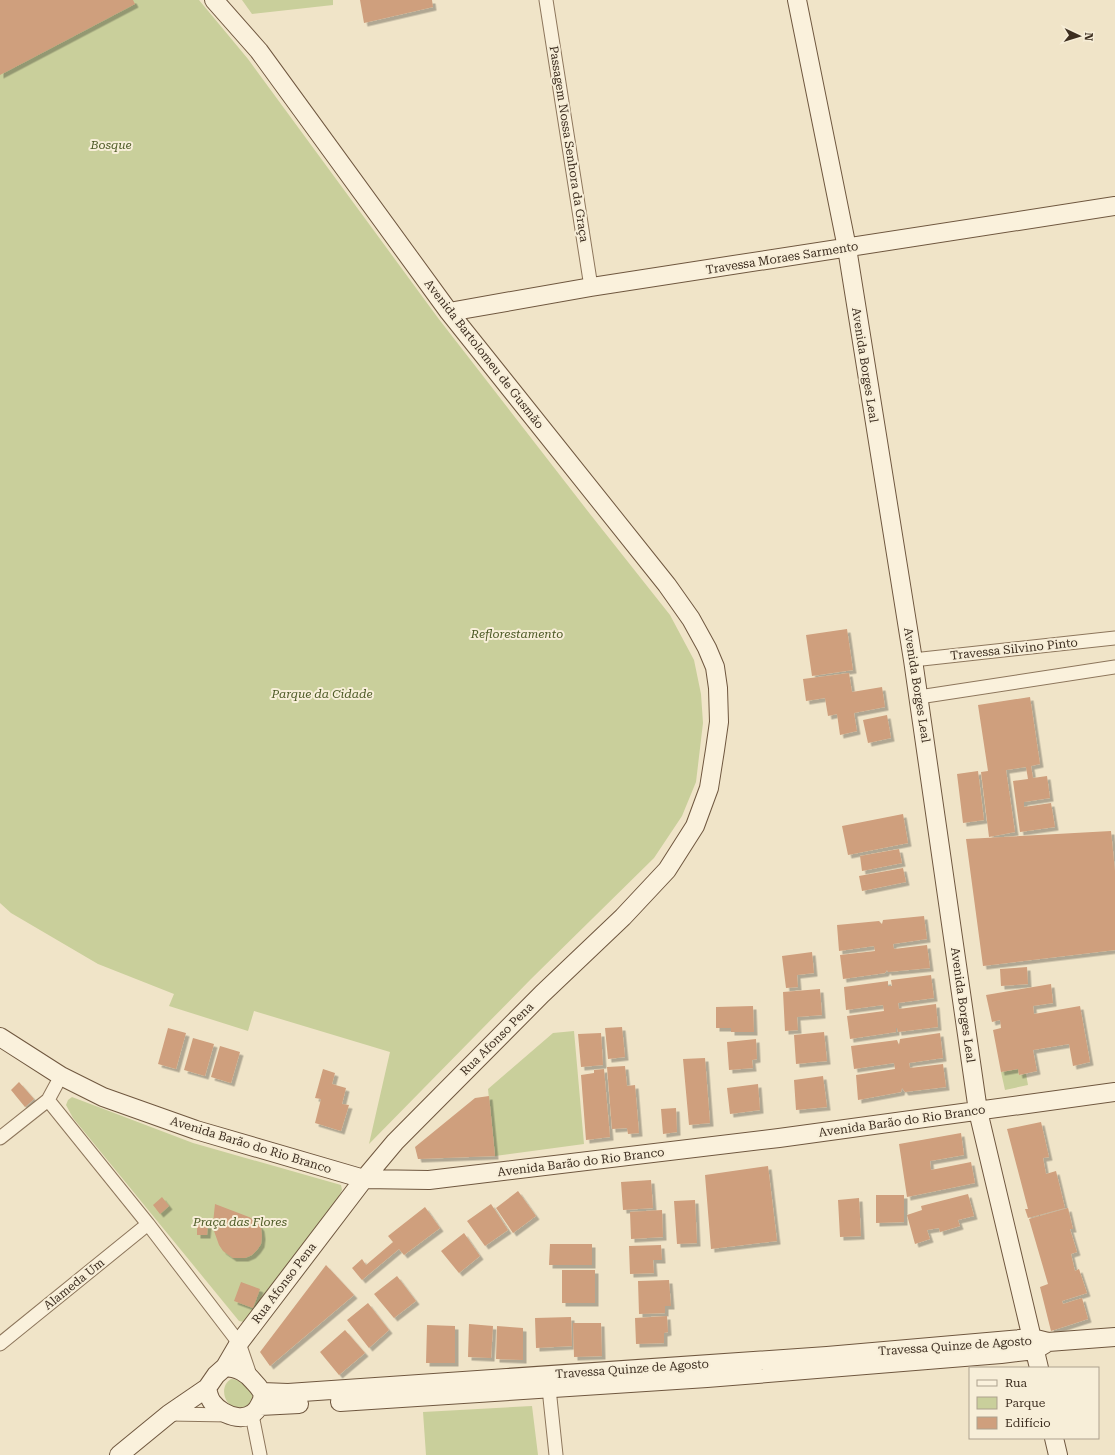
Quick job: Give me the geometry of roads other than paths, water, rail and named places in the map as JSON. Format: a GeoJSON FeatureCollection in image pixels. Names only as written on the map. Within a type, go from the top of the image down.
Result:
{"type":"FeatureCollection","features":[{"type":"Feature","properties":{"kind":"main road","name":"Avenida Bartolomeu de Gusmão"},"geometry":{"type":"LineString","coordinates":[[214,0],[259,51],[449,312],[667,585],[691,620],[707,648],[715,667],[718,688],[719,722]]}},
{"type":"Feature","properties":{"kind":"main road","name":"Avenida Borges Leal"},"geometry":{"type":"LineString","coordinates":[[797,0],[847,248],[919,697],[978,1111],[1038,1343],[1039,1367]]}},
{"type":"Feature","properties":{"kind":"main road","name":"Travessa Moraes Sarmento"},"geometry":{"type":"LineString","coordinates":[[449,312],[591,287],[1115,206]]}},
{"type":"Feature","properties":{"kind":"main road","name":"Rua Afonso Pena"},"geometry":{"type":"LineString","coordinates":[[225,1367],[239,1343],[364,1179],[395,1142],[542,994],[623,917],[667,870],[694,826],[709,788],[719,722]]}},
{"type":"Feature","properties":{"kind":"main road","name":"Avenida Barão do Rio Branco"},"geometry":{"type":"LineString","coordinates":[[0,1037],[61,1076],[103,1096],[196,1130],[364,1179],[429,1180],[772,1138],[1115,1092]]}},
{"type":"Feature","properties":{"kind":"main road","name":"Travessa Quinze de Agosto"},"geometry":{"type":"LineString","coordinates":[[258,1405],[828,1362],[1115,1337]]}},
{"type":"Feature","properties":{"kind":"main road"},"geometry":{"type":"LineString","coordinates":[[119,1455],[169,1414],[207,1388],[216,1375],[225,1367],[240,1369],[251,1378],[258,1405],[241,1418],[230,1416],[212,1403],[207,1388]]}},
{"type":"Feature","properties":{"kind":"main road"},"geometry":{"type":"LineString","coordinates":[[1054,1439],[1058,1455]]}},
{"type":"Feature","properties":{"kind":"street","name":"Passagem Nossa Senhora da Graça"},"geometry":{"type":"LineString","coordinates":[[546,0],[591,287]]}},
{"type":"Feature","properties":{"kind":"street","name":"Travessa Silvino Pinto"},"geometry":{"type":"LineString","coordinates":[[913,660],[1115,638]]}},
{"type":"Feature","properties":{"kind":"street"},"geometry":{"type":"LineString","coordinates":[[919,697],[1115,667]]}},
{"type":"Feature","properties":{"kind":"street"},"geometry":{"type":"LineString","coordinates":[[0,1138],[48,1100],[61,1076]]}},
{"type":"Feature","properties":{"kind":"street"},"geometry":{"type":"LineString","coordinates":[[48,1100],[148,1224],[239,1343],[251,1378]]}},
{"type":"Feature","properties":{"kind":"street","name":"Alameda Um"},"geometry":{"type":"LineString","coordinates":[[0,1344],[148,1224]]}},
{"type":"Feature","properties":{"kind":"street"},"geometry":{"type":"LineString","coordinates":[[548,1382],[556,1455]]}},
{"type":"Feature","properties":{"kind":"street"},"geometry":{"type":"LineString","coordinates":[[258,1405],[260,1455]]}},
{"type":"Feature","properties":{"kind":"street"},"geometry":{"type":"LineString","coordinates":[[169,1414],[230,1416]]}},
{"type":"Feature","properties":{"kind":"park label","name":"Bosque"},"geometry":{"type":"Point","coordinates":[111,145]}},
{"type":"Feature","properties":{"kind":"park label","name":"Reflorestamento"},"geometry":{"type":"Point","coordinates":[517,634]}},
{"type":"Feature","properties":{"kind":"park label","name":"Parque da Cidade"},"geometry":{"type":"Point","coordinates":[322,694]}},
{"type":"Feature","properties":{"kind":"park label","name":"Praça das Flores"},"geometry":{"type":"Point","coordinates":[240,1222]}}]}
